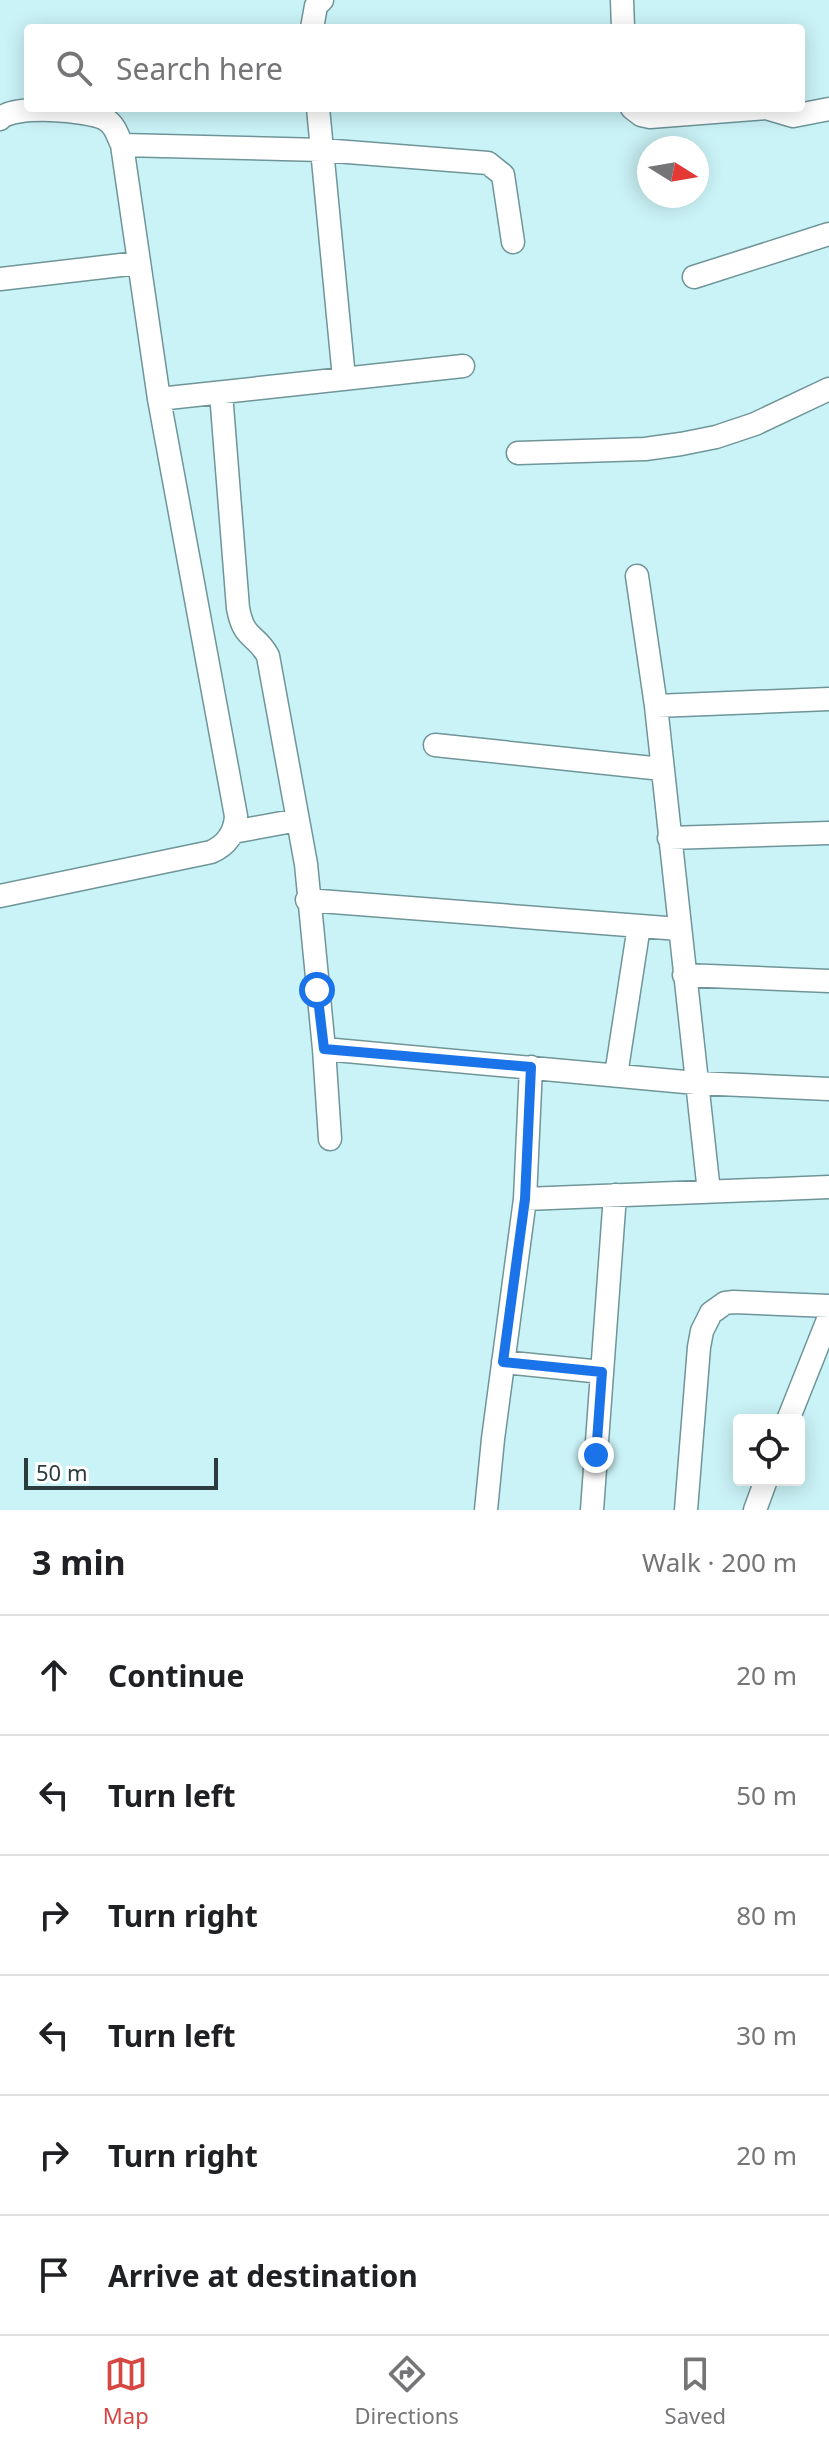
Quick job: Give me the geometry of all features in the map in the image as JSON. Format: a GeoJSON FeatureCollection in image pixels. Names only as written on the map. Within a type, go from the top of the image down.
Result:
{"type":"FeatureCollection","features":[{"type":"Feature","properties":{"kind":"street"},"geometry":{"type":"LineString","coordinates":[[313,24],[316,6],[322,0]]}},
{"type":"Feature","properties":{"kind":"street"},"geometry":{"type":"LineString","coordinates":[[622,0],[623,24]]}},
{"type":"Feature","properties":{"kind":"street"},"geometry":{"type":"LineString","coordinates":[[780,112],[793,116],[829,109]]}},
{"type":"Feature","properties":{"kind":"street"},"geometry":{"type":"LineString","coordinates":[[0,119],[4,114],[24,111]]}},
{"type":"Feature","properties":{"kind":"street"},"geometry":{"type":"LineString","coordinates":[[0,896],[211,852],[221,848],[233,832],[236,816],[159,399],[122,145],[114,127],[99,116],[53,112]]}},
{"type":"Feature","properties":{"kind":"street"},"geometry":{"type":"LineString","coordinates":[[318,112],[344,378]]}},
{"type":"Feature","properties":{"kind":"street"},"geometry":{"type":"LineString","coordinates":[[637,112],[650,117],[714,112]]}},
{"type":"Feature","properties":{"kind":"street"},"geometry":{"type":"LineString","coordinates":[[122,145],[322,150],[495,166],[503,175],[513,242]]}},
{"type":"Feature","properties":{"kind":"street"},"geometry":{"type":"LineString","coordinates":[[694,277],[829,234]]}},
{"type":"Feature","properties":{"kind":"street"},"geometry":{"type":"LineString","coordinates":[[0,279],[138,263]]}},
{"type":"Feature","properties":{"kind":"street"},"geometry":{"type":"LineString","coordinates":[[159,399],[463,366]]}},
{"type":"Feature","properties":{"kind":"street"},"geometry":{"type":"LineString","coordinates":[[518,453],[645,449],[704,440],[755,424],[829,389]]}},
{"type":"Feature","properties":{"kind":"street"},"geometry":{"type":"LineString","coordinates":[[221,393],[238,608],[246,634],[260,644],[268,656],[306,864],[330,1139]]}},
{"type":"Feature","properties":{"kind":"street"},"geometry":{"type":"LineString","coordinates":[[637,576],[656,706],[709,1192]]}},
{"type":"Feature","properties":{"kind":"street"},"geometry":{"type":"LineString","coordinates":[[656,706],[829,699]]}},
{"type":"Feature","properties":{"kind":"street"},"geometry":{"type":"LineString","coordinates":[[435,745],[662,769]]}},
{"type":"Feature","properties":{"kind":"street"},"geometry":{"type":"LineString","coordinates":[[233,832],[298,820]]}},
{"type":"Feature","properties":{"kind":"street"},"geometry":{"type":"LineString","coordinates":[[669,838],[829,833]]}},
{"type":"Feature","properties":{"kind":"street"},"geometry":{"type":"LineString","coordinates":[[307,900],[679,929]]}},
{"type":"Feature","properties":{"kind":"street"},"geometry":{"type":"LineString","coordinates":[[616,1075],[639,926]]}},
{"type":"Feature","properties":{"kind":"street"},"geometry":{"type":"LineString","coordinates":[[684,975],[829,981]]}},
{"type":"Feature","properties":{"kind":"street"},"geometry":{"type":"LineString","coordinates":[[324,1049],[696,1083],[829,1089]]}},
{"type":"Feature","properties":{"kind":"street"},"geometry":{"type":"LineString","coordinates":[[486,1510],[525,1199],[531,1067]]}},
{"type":"Feature","properties":{"kind":"street"},"geometry":{"type":"LineString","coordinates":[[525,1199],[829,1187]]}},
{"type":"Feature","properties":{"kind":"street"},"geometry":{"type":"LineString","coordinates":[[592,1510],[615,1195]]}},
{"type":"Feature","properties":{"kind":"street"},"geometry":{"type":"LineString","coordinates":[[686,1510],[699,1347],[702,1331],[711,1313],[725,1303],[734,1302],[829,1306]]}},
{"type":"Feature","properties":{"kind":"street"},"geometry":{"type":"LineString","coordinates":[[790,1414],[829,1317]]}},
{"type":"Feature","properties":{"kind":"street"},"geometry":{"type":"LineString","coordinates":[[503,1362],[602,1372]]}},
{"type":"Feature","properties":{"kind":"street"},"geometry":{"type":"LineString","coordinates":[[755,1510],[764,1486]]}},
{"type":"Feature","properties":{"kind":"route"},"geometry":{"type":"LineString","coordinates":[[317,990],[324,1049],[531,1067],[525,1199],[503,1362],[602,1372],[596,1455]]}}]}
